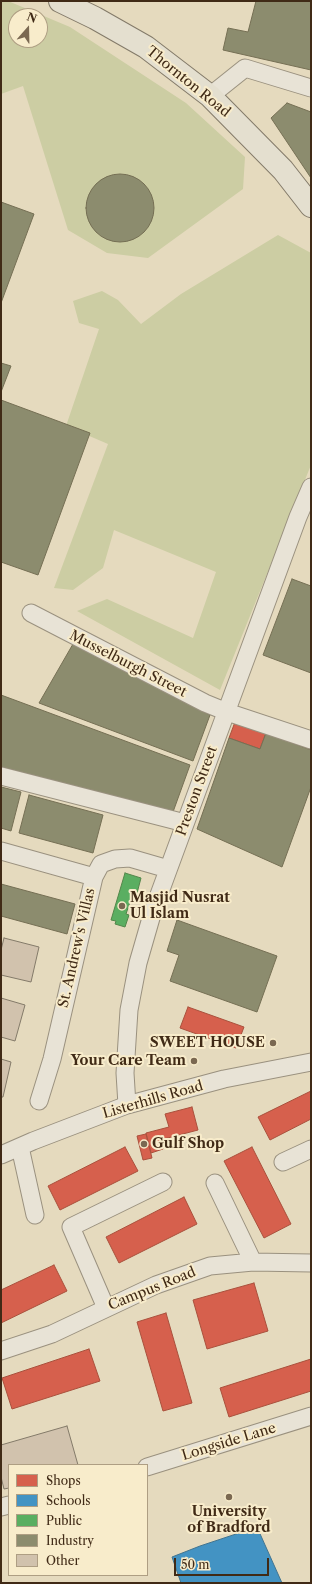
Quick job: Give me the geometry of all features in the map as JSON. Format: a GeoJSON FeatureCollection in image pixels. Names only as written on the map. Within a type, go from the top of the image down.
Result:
{"type":"FeatureCollection","features":[{"type":"Feature","properties":{"kind":"main road","name":"Thornton Road"},"geometry":{"type":"LineString","coordinates":[[60,1],[95,18],[146,47],[210,96],[283,170],[311,206]]}},
{"type":"Feature","properties":{"kind":"street"},"geometry":{"type":"LineString","coordinates":[[210,96],[245,68],[311,88]]}},
{"type":"Feature","properties":{"kind":"street","name":"Preston Street"},"geometry":{"type":"LineString","coordinates":[[127,1105],[125,1074],[129,1010],[138,963],[153,911],[298,517],[311,487]]}},
{"type":"Feature","properties":{"kind":"street","name":"Musselburgh Street"},"geometry":{"type":"LineString","coordinates":[[31,613],[205,703],[227,712],[311,740]]}},
{"type":"Feature","properties":{"kind":"street"},"geometry":{"type":"LineString","coordinates":[[1,776],[185,823]]}},
{"type":"Feature","properties":{"kind":"street"},"geometry":{"type":"LineString","coordinates":[[1,851],[94,877]]}},
{"type":"Feature","properties":{"kind":"street","name":"St. Andrew's Villas"},"geometry":{"type":"LineString","coordinates":[[39,1101],[52,1059],[94,877],[101,864],[115,859],[130,858],[168,869]]}},
{"type":"Feature","properties":{"kind":"street","name":"Listerhills Road"},"geometry":{"type":"LineString","coordinates":[[1,1155],[127,1105],[224,1079],[311,1062]]}},
{"type":"Feature","properties":{"kind":"street"},"geometry":{"type":"LineString","coordinates":[[20,1147],[35,1215]]}},
{"type":"Feature","properties":{"kind":"street"},"geometry":{"type":"LineString","coordinates":[[283,1162],[311,1149]]}},
{"type":"Feature","properties":{"kind":"street"},"geometry":{"type":"LineString","coordinates":[[106,1308],[71,1227],[163,1182]]}},
{"type":"Feature","properties":{"kind":"street"},"geometry":{"type":"LineString","coordinates":[[215,1183],[253,1262]]}},
{"type":"Feature","properties":{"kind":"street","name":"Campus Road"},"geometry":{"type":"LineString","coordinates":[[1,1351],[52,1334],[156,1284],[210,1266],[253,1262],[311,1263]]}},
{"type":"Feature","properties":{"kind":"street","name":"Longside Lane"},"geometry":{"type":"LineString","coordinates":[[148,1467],[311,1416]]}},
{"type":"Feature","properties":{"kind":"green space"},"geometry":{"type":"Polygon","coordinates":[[[1,1],[8,1],[25,8],[8,8],[8,48],[48,48],[48,18],[70,27],[186,103],[245,157],[243,189],[148,258],[107,253],[68,230],[23,86],[1,94],[1,1]]]}},
{"type":"Feature","properties":{"kind":"green space"},"geometry":{"type":"Polygon","coordinates":[[[278,235],[311,253],[311,465],[220,690],[77,611],[107,599],[193,638],[216,572],[114,530],[103,568],[73,590],[54,588],[108,444],[66,426],[99,329],[79,323],[73,301],[102,291],[118,300],[141,324],[181,294],[278,235]]]}},
{"type":"Feature","properties":{"kind":"building: Shops"},"geometry":{"type":"Polygon","coordinates":[[[235,722],[266,733],[260,749],[229,738],[235,722]]]}},
{"type":"Feature","properties":{"kind":"building: Shops"},"geometry":{"type":"Polygon","coordinates":[[[188,1007],[244,1027],[236,1048],[180,1028],[188,1007]]]}},
{"type":"Feature","properties":{"kind":"building: Shops"},"geometry":{"type":"Polygon","coordinates":[[[311,1091],[311,1119],[270,1140],[258,1117],[311,1091]]]}},
{"type":"Feature","properties":{"kind":"building: Shops"},"geometry":{"type":"Polygon","coordinates":[[[192,1107],[198,1130],[160,1140],[163,1149],[151,1153],[146,1133],[169,1127],[165,1114],[192,1107]]]}},
{"type":"Feature","properties":{"kind":"building: Shops","name":"Gulf Shop"},"geometry":{"type":"Polygon","coordinates":[[[146,1134],[152,1158],[143,1160],[137,1136],[146,1134]]]}},
{"type":"Feature","properties":{"kind":"building: Shops"},"geometry":{"type":"Polygon","coordinates":[[[125,1147],[138,1171],[60,1210],[48,1186],[125,1147]]]}},
{"type":"Feature","properties":{"kind":"building: Shops"},"geometry":{"type":"Polygon","coordinates":[[[252,1147],[291,1224],[264,1238],[224,1161],[252,1147]]]}},
{"type":"Feature","properties":{"kind":"building: Shops"},"geometry":{"type":"Polygon","coordinates":[[[184,1197],[197,1224],[119,1263],[106,1237],[184,1197]]]}},
{"type":"Feature","properties":{"kind":"building: Shops"},"geometry":{"type":"Polygon","coordinates":[[[54,1265],[67,1291],[1,1323],[1,1290],[54,1265]]]}},
{"type":"Feature","properties":{"kind":"building: Shops"},"geometry":{"type":"Polygon","coordinates":[[[254,1283],[268,1331],[207,1349],[193,1300],[254,1283]]]}},
{"type":"Feature","properties":{"kind":"building: Shops"},"geometry":{"type":"Polygon","coordinates":[[[166,1313],[192,1403],[163,1411],[137,1322],[166,1313]]]}},
{"type":"Feature","properties":{"kind":"building: Shops"},"geometry":{"type":"Polygon","coordinates":[[[89,1349],[100,1381],[12,1409],[2,1378],[89,1349]]]}},
{"type":"Feature","properties":{"kind":"building: Shops"},"geometry":{"type":"Polygon","coordinates":[[[311,1359],[311,1391],[229,1417],[220,1388],[311,1359]]]}},
{"type":"Feature","properties":{"kind":"building: Schools"},"geometry":{"type":"Polygon","coordinates":[[[257,1527],[282,1583],[181,1583],[172,1557],[257,1527]]]}},
{"type":"Feature","properties":{"kind":"building: Public","name":"Masjid Nusrat Ul Islam"},"geometry":{"type":"Polygon","coordinates":[[[125,873],[141,878],[136,897],[132,896],[126,914],[129,915],[125,927],[115,924],[116,921],[111,920],[125,873]]]}},
{"type":"Feature","properties":{"kind":"building: Industry"},"geometry":{"type":"Polygon","coordinates":[[[256,1],[311,1],[311,70],[223,50],[228,28],[248,32],[256,1]]]}},
{"type":"Feature","properties":{"kind":"building: Industry"},"geometry":{"type":"Polygon","coordinates":[[[287,103],[311,112],[311,178],[271,118],[287,103]]]}},
{"type":"Feature","properties":{"kind":"building: Industry"},"geometry":{"type":"Polygon","coordinates":[[[120,174],[133,177],[144,184],[151,195],[154,208],[151,221],[144,232],[133,239],[120,242],[107,239],[96,232],[89,221],[86,208],[89,195],[96,184],[107,177],[120,174]]]}},
{"type":"Feature","properties":{"kind":"building: Industry"},"geometry":{"type":"Polygon","coordinates":[[[1,202],[34,214],[1,303],[1,202]]]}},
{"type":"Feature","properties":{"kind":"building: Industry"},"geometry":{"type":"Polygon","coordinates":[[[1,363],[11,366],[1,392],[1,363]]]}},
{"type":"Feature","properties":{"kind":"building: Industry"},"geometry":{"type":"Polygon","coordinates":[[[1,400],[90,433],[38,575],[1,562],[1,400]]]}},
{"type":"Feature","properties":{"kind":"building: Industry"},"geometry":{"type":"Polygon","coordinates":[[[292,579],[311,586],[311,673],[263,655],[292,579]]]}},
{"type":"Feature","properties":{"kind":"building: Industry"},"geometry":{"type":"Polygon","coordinates":[[[73,644],[210,715],[193,761],[39,703],[73,644]]]}},
{"type":"Feature","properties":{"kind":"building: Industry"},"geometry":{"type":"Polygon","coordinates":[[[1,695],[190,765],[173,812],[1,767],[1,695]]]}},
{"type":"Feature","properties":{"kind":"building: Industry"},"geometry":{"type":"Polygon","coordinates":[[[266,733],[311,750],[311,787],[282,867],[197,829],[229,738],[260,749],[266,733]]]}},
{"type":"Feature","properties":{"kind":"building: Industry"},"geometry":{"type":"Polygon","coordinates":[[[1,787],[21,792],[11,831],[1,828],[1,787]]]}},
{"type":"Feature","properties":{"kind":"building: Industry"},"geometry":{"type":"Polygon","coordinates":[[[29,795],[103,815],[93,853],[19,833],[29,795]]]}},
{"type":"Feature","properties":{"kind":"building: Industry"},"geometry":{"type":"Polygon","coordinates":[[[1,884],[75,904],[67,934],[1,916],[1,884]]]}},
{"type":"Feature","properties":{"kind":"building: Industry"},"geometry":{"type":"Polygon","coordinates":[[[177,920],[277,956],[257,1012],[170,981],[179,955],[167,951],[177,920]]]}},
{"type":"Feature","properties":{"kind":"building: Other"},"geometry":{"type":"Polygon","coordinates":[[[4,938],[39,947],[31,982],[1,975],[1,950],[4,938]]]}},
{"type":"Feature","properties":{"kind":"building: Other"},"geometry":{"type":"Polygon","coordinates":[[[1,998],[25,1005],[15,1041],[1,1037],[1,998]]]}},
{"type":"Feature","properties":{"kind":"building: Other"},"geometry":{"type":"Polygon","coordinates":[[[1,1059],[11,1062],[3,1097],[1,1097],[1,1059]]]}},
{"type":"Feature","properties":{"kind":"building: Other"},"geometry":{"type":"Polygon","coordinates":[[[67,1426],[78,1464],[8,1464],[8,1488],[4,1489],[1,1477],[1,1445],[67,1426]]]}},
{"type":"Feature","properties":{"kind":"place","name":"Masjid Nusrat Ul Islam"},"geometry":{"type":"Point","coordinates":[122,906]}},
{"type":"Feature","properties":{"kind":"place","name":"SWEET HOUSE"},"geometry":{"type":"Point","coordinates":[273,1043]}},
{"type":"Feature","properties":{"kind":"place","name":"Your Care Team"},"geometry":{"type":"Point","coordinates":[194,1061]}},
{"type":"Feature","properties":{"kind":"place","name":"Gulf Shop"},"geometry":{"type":"Point","coordinates":[144,1144]}},
{"type":"Feature","properties":{"kind":"place","name":"University of Bradford"},"geometry":{"type":"Point","coordinates":[229,1497]}}]}
